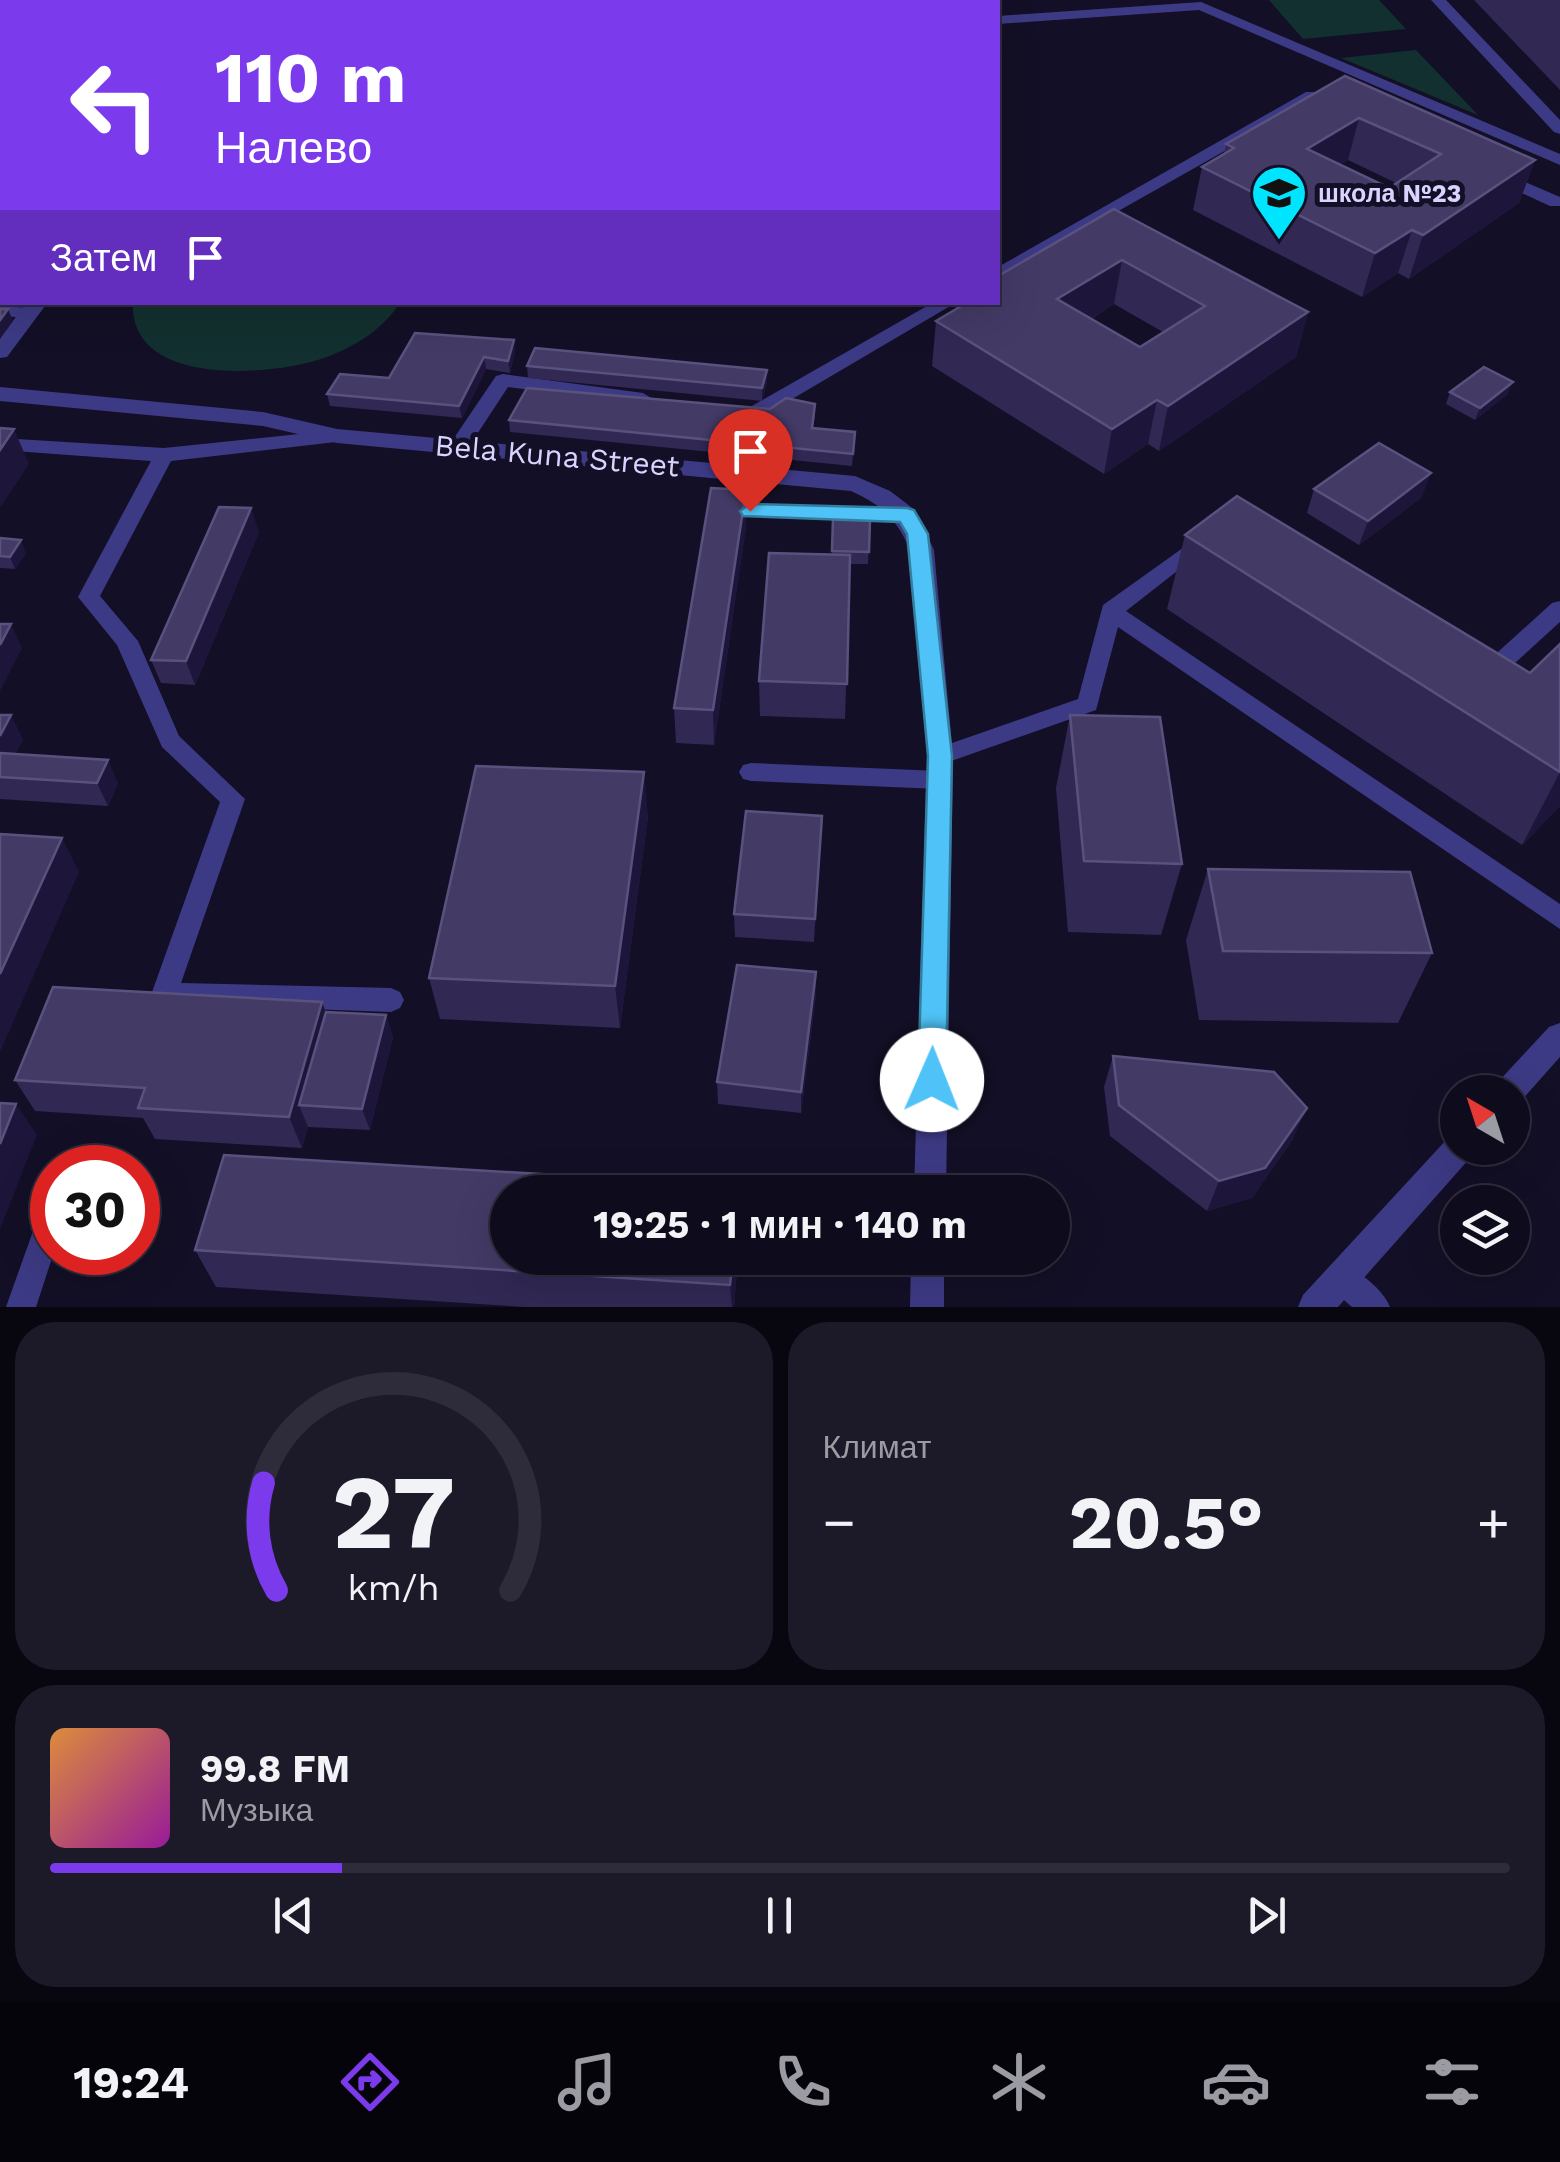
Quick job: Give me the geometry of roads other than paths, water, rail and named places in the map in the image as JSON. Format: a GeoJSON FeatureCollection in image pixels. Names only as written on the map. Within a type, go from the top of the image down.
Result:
{"type":"FeatureCollection","features":[{"type":"Feature","properties":{"kind":"street"},"geometry":{"type":"LineString","coordinates":[[0,352],[34,308]]}},
{"type":"Feature","properties":{"kind":"street","name":"Bela Kuna Street"},"geometry":{"type":"LineString","coordinates":[[0,394],[263,419],[336,436],[855,484],[882,496],[907,516]]}},
{"type":"Feature","properties":{"kind":"street"},"geometry":{"type":"LineString","coordinates":[[907,516],[922,550],[940,768],[930,1175]]}},
{"type":"Feature","properties":{"kind":"street"},"geometry":{"type":"LineString","coordinates":[[1524,1075],[1560,1036]]}},
{"type":"Feature","properties":{"kind":"street"},"geometry":{"type":"LineString","coordinates":[[1315,1307],[1444,1165]]}},
{"type":"Feature","properties":{"kind":"street"},"geometry":{"type":"LineString","coordinates":[[927,1307],[928,1275]]}},
{"type":"Feature","properties":{"kind":"lane"},"geometry":{"type":"LineString","coordinates":[[1438,0],[1560,129]]}},
{"type":"Feature","properties":{"kind":"lane"},"geometry":{"type":"LineString","coordinates":[[1000,20],[1201,6],[1560,160]]}},
{"type":"Feature","properties":{"kind":"lane"},"geometry":{"type":"LineString","coordinates":[[1000,273],[1312,95],[1362,116]]}},
{"type":"Feature","properties":{"kind":"lane"},"geometry":{"type":"LineString","coordinates":[[1477,167],[1556,202]]}},
{"type":"Feature","properties":{"kind":"lane"},"geometry":{"type":"LineString","coordinates":[[715,409],[753,414],[943,305]]}},
{"type":"Feature","properties":{"kind":"lane"},"geometry":{"type":"LineString","coordinates":[[0,311],[34,308]]}},
{"type":"Feature","properties":{"kind":"lane"},"geometry":{"type":"LineString","coordinates":[[459,446],[503,380],[657,401]]}},
{"type":"Feature","properties":{"kind":"lane"},"geometry":{"type":"LineString","coordinates":[[0,444],[164,455],[336,436]]}},
{"type":"Feature","properties":{"kind":"lane"},"geometry":{"type":"LineString","coordinates":[[164,455],[89,597],[127,641],[170,741],[233,799],[154,994],[391,1000]]}},
{"type":"Feature","properties":{"kind":"lane"},"geometry":{"type":"LineString","coordinates":[[750,511],[907,516]]}},
{"type":"Feature","properties":{"kind":"lane"},"geometry":{"type":"LineString","coordinates":[[751,772],[940,768],[1088,704],[1110,611],[1217,530]]}},
{"type":"Feature","properties":{"kind":"lane"},"geometry":{"type":"LineString","coordinates":[[1458,677],[1474,687],[1560,609]]}},
{"type":"Feature","properties":{"kind":"lane"},"geometry":{"type":"LineString","coordinates":[[1110,611],[1560,918]]}},
{"type":"Feature","properties":{"kind":"lane"},"geometry":{"type":"LineString","coordinates":[[20,1307],[31,1275]]}},
{"type":"Feature","properties":{"kind":"lane"},"geometry":{"type":"LineString","coordinates":[[1341,1278],[1375,1307]]}},
{"type":"Feature","properties":{"kind":"place","name":"школа №23"},"geometry":{"type":"Point","coordinates":[1279,242]}}]}
